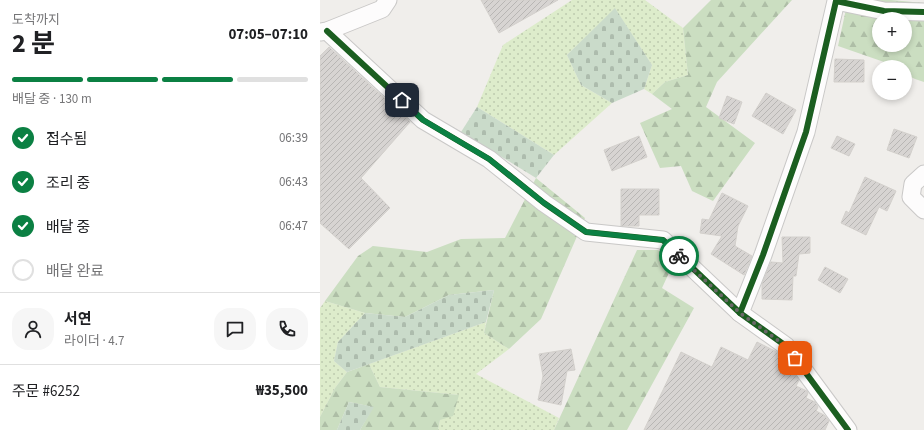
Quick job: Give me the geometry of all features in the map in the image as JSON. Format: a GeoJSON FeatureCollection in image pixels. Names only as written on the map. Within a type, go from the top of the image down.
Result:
{"type":"FeatureCollection","features":[{"type":"Feature","properties":{"kind":"street"},"geometry":{"type":"LineString","coordinates":[[388,0],[382,9],[323,31],[423,120],[489,159],[544,203],[586,232],[663,240],[740,313],[786,346],[848,430]]}},
{"type":"Feature","properties":{"kind":"street"},"geometry":{"type":"LineString","coordinates":[[740,313],[763,255],[806,132],[836,1],[884,10],[924,12]]}},
{"type":"Feature","properties":{"kind":"street"},"geometry":{"type":"LineString","coordinates":[[924,174],[914,184],[911,197],[924,210]]}},
{"type":"Feature","properties":{"kind":"green space"},"geometry":{"type":"Polygon","coordinates":[[[572,0],[645,0],[683,28],[688,75],[665,82],[652,94],[644,89],[652,65],[615,9],[567,55],[581,85],[612,103],[554,155],[477,107],[503,45],[572,0]]]}},
{"type":"Feature","properties":{"kind":"green space"},"geometry":{"type":"Polygon","coordinates":[[[711,0],[792,0],[717,82],[706,107],[755,143],[713,201],[692,191],[681,166],[660,168],[640,123],[672,109],[652,94],[665,82],[688,75],[683,28],[711,0]]]}},
{"type":"Feature","properties":{"kind":"green space"},"geometry":{"type":"Polygon","coordinates":[[[848,0],[891,0],[924,3],[924,82],[912,78],[912,60],[878,60],[838,46],[848,0]]]}},
{"type":"Feature","properties":{"kind":"green space"},"geometry":{"type":"Polygon","coordinates":[[[615,8],[652,65],[644,89],[612,103],[581,85],[567,55],[615,8]]]}},
{"type":"Feature","properties":{"kind":"green space"},"geometry":{"type":"Polygon","coordinates":[[[477,107],[554,155],[536,178],[461,132],[477,107]]]}},
{"type":"Feature","properties":{"kind":"green space"},"geometry":{"type":"Polygon","coordinates":[[[536,178],[585,218],[541,319],[509,349],[484,333],[494,290],[449,295],[405,317],[365,313],[325,301],[358,256],[373,246],[427,252],[461,239],[505,238],[536,178]]]}},
{"type":"Feature","properties":{"kind":"green space"},"geometry":{"type":"Polygon","coordinates":[[[637,250],[658,250],[674,262],[662,288],[694,308],[627,430],[554,430],[637,250]]]}},
{"type":"Feature","properties":{"kind":"green space"},"geometry":{"type":"Polygon","coordinates":[[[494,290],[486,322],[347,372],[334,361],[338,342],[365,313],[405,317],[449,295],[494,290]]]}},
{"type":"Feature","properties":{"kind":"green space"},"geometry":{"type":"Polygon","coordinates":[[[325,301],[365,313],[338,342],[334,361],[347,372],[335,388],[320,417],[320,308],[325,301]]]}},
{"type":"Feature","properties":{"kind":"green space"},"geometry":{"type":"Polygon","coordinates":[[[486,322],[484,333],[509,349],[476,374],[559,418],[554,430],[438,430],[440,420],[459,395],[380,387],[369,364],[486,322]]]}},
{"type":"Feature","properties":{"kind":"green space"},"geometry":{"type":"Polygon","coordinates":[[[369,364],[380,387],[459,395],[453,416],[440,420],[438,430],[360,430],[373,407],[349,402],[337,430],[320,430],[320,417],[335,388],[347,372],[369,364]]]}},
{"type":"Feature","properties":{"kind":"green space"},"geometry":{"type":"Polygon","coordinates":[[[349,402],[374,407],[360,430],[337,430],[349,402]]]}},
{"type":"Feature","properties":{"kind":"building"},"geometry":{"type":"Polygon","coordinates":[[[481,0],[558,0],[499,33],[481,0]]]}},
{"type":"Feature","properties":{"kind":"building"},"geometry":{"type":"Polygon","coordinates":[[[329,47],[410,122],[361,178],[390,208],[349,249],[320,223],[320,56],[329,47]]]}},
{"type":"Feature","properties":{"kind":"building"},"geometry":{"type":"Polygon","coordinates":[[[835,59],[864,60],[864,82],[834,82],[835,59]]]}},
{"type":"Feature","properties":{"kind":"building"},"geometry":{"type":"Polygon","coordinates":[[[766,93],[796,110],[783,134],[752,116],[766,93]]]}},
{"type":"Feature","properties":{"kind":"building"},"geometry":{"type":"Polygon","coordinates":[[[727,96],[742,102],[734,124],[719,118],[727,96]]]}},
{"type":"Feature","properties":{"kind":"building"},"geometry":{"type":"Polygon","coordinates":[[[894,129],[917,137],[909,158],[887,150],[894,129]]]}},
{"type":"Feature","properties":{"kind":"building"},"geometry":{"type":"Polygon","coordinates":[[[639,136],[647,157],[612,171],[604,150],[639,136]]]}},
{"type":"Feature","properties":{"kind":"building"},"geometry":{"type":"Polygon","coordinates":[[[837,136],[855,144],[849,156],[831,148],[837,136]]]}},
{"type":"Feature","properties":{"kind":"building"},"geometry":{"type":"Polygon","coordinates":[[[865,177],[896,191],[887,211],[879,207],[866,235],[841,223],[846,211],[849,213],[865,177]]]}},
{"type":"Feature","properties":{"kind":"building"},"geometry":{"type":"Polygon","coordinates":[[[621,189],[659,189],[659,215],[639,215],[639,226],[621,226],[621,189]]]}},
{"type":"Feature","properties":{"kind":"building"},"geometry":{"type":"Polygon","coordinates":[[[722,193],[748,206],[738,226],[735,246],[752,256],[744,275],[711,254],[722,236],[700,233],[702,219],[709,220],[722,193]]]}},
{"type":"Feature","properties":{"kind":"building"},"geometry":{"type":"Polygon","coordinates":[[[782,237],[810,237],[810,253],[799,254],[796,276],[793,276],[792,300],[762,299],[762,284],[771,262],[783,263],[782,237]]]}},
{"type":"Feature","properties":{"kind":"building"},"geometry":{"type":"Polygon","coordinates":[[[825,267],[848,279],[840,293],[818,280],[825,267]]]}},
{"type":"Feature","properties":{"kind":"building"},"geometry":{"type":"Polygon","coordinates":[[[757,342],[779,353],[783,359],[779,367],[794,374],[799,380],[796,386],[807,391],[808,393],[806,398],[815,402],[818,407],[816,411],[824,415],[829,421],[825,430],[644,430],[681,352],[712,367],[721,347],[748,360],[757,342]]]}},
{"type":"Feature","properties":{"kind":"building"},"geometry":{"type":"Polygon","coordinates":[[[571,349],[575,370],[567,371],[561,405],[538,400],[543,376],[539,354],[571,349]]]}},
{"type":"Feature","properties":{"kind":"cycle path"},"geometry":{"type":"LineString","coordinates":[[848,430],[786,346],[740,313],[763,255],[806,132],[836,1],[884,11],[924,12]]}},
{"type":"Feature","properties":{"kind":"cycle path"},"geometry":{"type":"LineString","coordinates":[[327,31],[423,120],[489,159],[544,203],[586,232],[663,240],[740,313]]}},
{"type":"Feature","properties":{"kind":"way so far"},"geometry":{"type":"LineString","coordinates":[[679,256],[740,313],[786,346],[795,358]]}},
{"type":"Feature","properties":{"kind":"route"},"geometry":{"type":"LineString","coordinates":[[402,100],[423,120],[489,159],[544,203],[586,232],[663,240],[679,256]]}}]}
